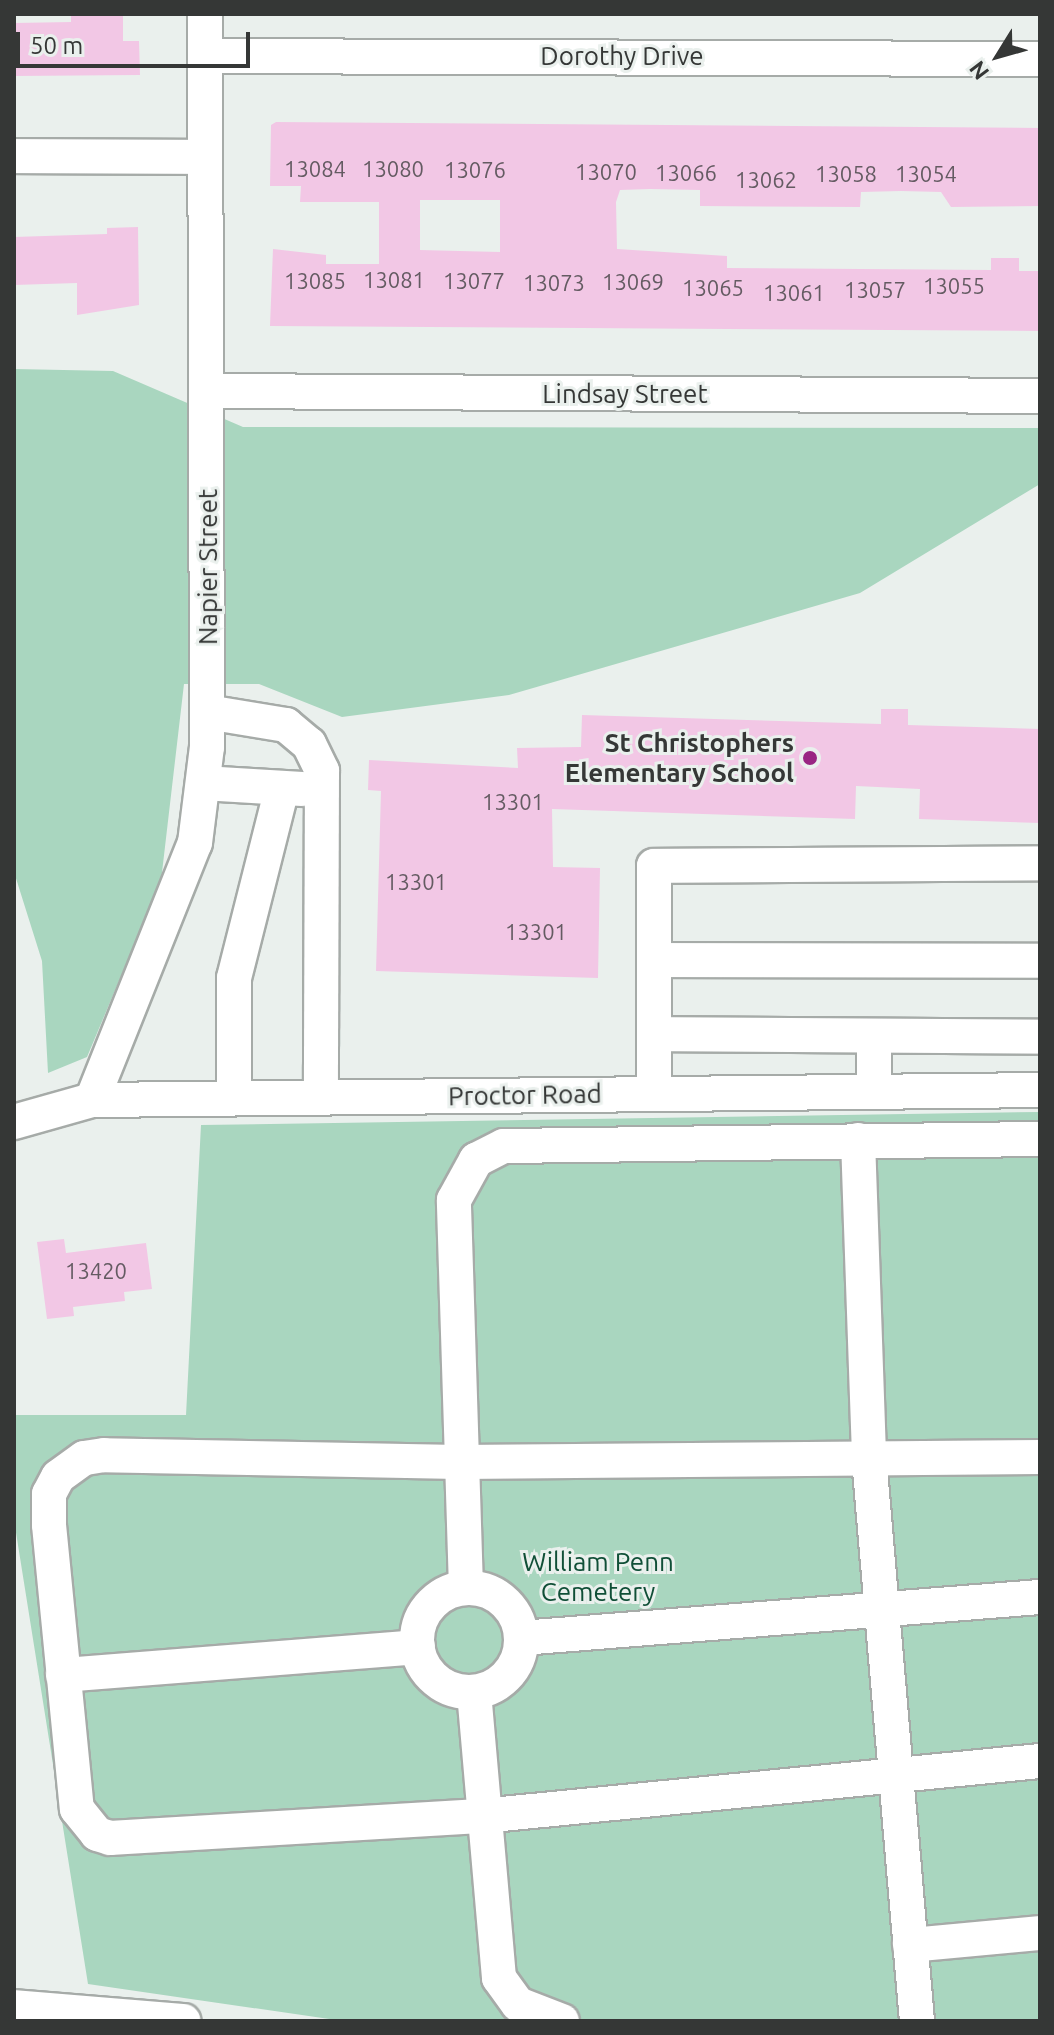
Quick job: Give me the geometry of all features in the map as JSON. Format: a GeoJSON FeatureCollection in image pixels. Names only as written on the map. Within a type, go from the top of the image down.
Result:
{"type":"FeatureCollection","features":[{"type":"Feature","properties":{"kind":"street","name":"Napier Street"},"geometry":{"type":"LineString","coordinates":[[92,1100],[195,843],[203,783],[207,712],[209,391],[204,157],[205,14]]}},
{"type":"Feature","properties":{"kind":"street","name":"Dorothy Drive"},"geometry":{"type":"LineString","coordinates":[[205,56],[1040,59]]}},
{"type":"Feature","properties":{"kind":"street"},"geometry":{"type":"LineString","coordinates":[[14,156],[204,157]]}},
{"type":"Feature","properties":{"kind":"street","name":"Lindsay Street"},"geometry":{"type":"LineString","coordinates":[[209,391],[1040,396]]}},
{"type":"Feature","properties":{"kind":"street"},"geometry":{"type":"LineString","coordinates":[[207,712],[286,725],[309,744],[322,771],[321,1097]]}},
{"type":"Feature","properties":{"kind":"street"},"geometry":{"type":"LineString","coordinates":[[203,783],[322,790]]}},
{"type":"Feature","properties":{"kind":"street"},"geometry":{"type":"LineString","coordinates":[[234,1098],[234,978],[282,788]]}},
{"type":"Feature","properties":{"kind":"street"},"geometry":{"type":"LineString","coordinates":[[654,1094],[654,866],[1040,863]]}},
{"type":"Feature","properties":{"kind":"street"},"geometry":{"type":"LineString","coordinates":[[654,960],[1040,961]]}},
{"type":"Feature","properties":{"kind":"street"},"geometry":{"type":"LineString","coordinates":[[655,1034],[1040,1037]]}},
{"type":"Feature","properties":{"kind":"street"},"geometry":{"type":"LineString","coordinates":[[874,1036],[874,1092]]}},
{"type":"Feature","properties":{"kind":"street","name":"Proctor Road"},"geometry":{"type":"LineString","coordinates":[[14,1122],[92,1100],[1040,1090]]}},
{"type":"Feature","properties":{"kind":"street"},"geometry":{"type":"LineString","coordinates":[[466,1588],[459,1462],[454,1200],[476,1160],[504,1146],[1040,1139]]}},
{"type":"Feature","properties":{"kind":"street"},"geometry":{"type":"LineString","coordinates":[[858,1140],[869,1458],[879,1608],[917,2021]]}},
{"type":"Feature","properties":{"kind":"street"},"geometry":{"type":"LineString","coordinates":[[1040,1457],[459,1462],[84,1458],[58,1477],[49,1494],[77,1809],[97,1834],[132,1840],[484,1815],[1040,1761]]}},
{"type":"Feature","properties":{"kind":"street"},"geometry":{"type":"LineString","coordinates":[[466,1588],[503,1601],[521,1638],[505,1678],[474,1692],[440,1684],[418,1647],[427,1609],[440,1597],[466,1588]]}},
{"type":"Feature","properties":{"kind":"street"},"geometry":{"type":"LineString","coordinates":[[521,1638],[1040,1597]]}},
{"type":"Feature","properties":{"kind":"street"},"geometry":{"type":"LineString","coordinates":[[63,1675],[418,1647]]}},
{"type":"Feature","properties":{"kind":"street"},"geometry":{"type":"LineString","coordinates":[[474,1692],[499,1978],[518,2004],[562,2021]]}},
{"type":"Feature","properties":{"kind":"street"},"geometry":{"type":"LineString","coordinates":[[910,1945],[1040,1933]]}},
{"type":"Feature","properties":{"kind":"street"},"geometry":{"type":"LineString","coordinates":[[14,2007],[183,2021]]}},
{"type":"Feature","properties":{"kind":"green space"},"geometry":{"type":"Polygon","coordinates":[[[14,369],[113,371],[243,427],[1040,428],[1040,484],[860,593],[509,695],[342,717],[259,684],[184,684],[161,881],[87,1057],[48,1073],[42,961],[14,872],[14,369]]]}},
{"type":"Feature","properties":{"kind":"green space","name":"William Penn Cemetery"},"geometry":{"type":"Polygon","coordinates":[[[1040,1112],[1040,2021],[343,2021],[88,1984],[14,1520],[14,1415],[186,1415],[201,1125],[1040,1112]]]}},
{"type":"Feature","properties":{"kind":"building"},"geometry":{"type":"Polygon","coordinates":[[[71,16],[123,16],[123,41],[139,41],[140,75],[14,76],[14,23],[71,22],[71,16]]]}},
{"type":"Feature","properties":{"kind":"building"},"geometry":{"type":"Polygon","coordinates":[[[276,122],[1040,128],[1040,206],[951,207],[941,192],[901,191],[861,192],[860,207],[700,206],[700,190],[620,190],[616,202],[617,249],[727,256],[727,268],[991,270],[991,258],[1019,258],[1019,271],[1040,271],[1040,331],[270,326],[273,249],[326,255],[326,264],[379,264],[379,202],[300,202],[301,186],[270,186],[271,125],[276,122]],[[420,200],[420,250],[500,252],[500,200],[420,200]]]}},
{"type":"Feature","properties":{"kind":"building"},"geometry":{"type":"Polygon","coordinates":[[[138,227],[139,305],[77,315],[77,283],[14,285],[14,237],[107,234],[107,228],[138,227]]]}},
{"type":"Feature","properties":{"kind":"building"},"geometry":{"type":"Polygon","coordinates":[[[881,709],[908,709],[908,725],[1040,729],[1040,823],[919,819],[920,789],[856,786],[855,819],[552,809],[553,867],[600,868],[598,978],[376,971],[381,791],[368,790],[369,760],[518,768],[517,748],[581,747],[582,715],[881,724],[881,709]]]}},
{"type":"Feature","properties":{"kind":"building"},"geometry":{"type":"Polygon","coordinates":[[[64,1239],[66,1253],[146,1243],[152,1289],[124,1292],[125,1301],[73,1307],[74,1316],[47,1319],[37,1242],[64,1239]]]}},
{"type":"Feature","properties":{"kind":"place","name":"St Christophers Elementary School"},"geometry":{"type":"Point","coordinates":[810,758]}}]}
